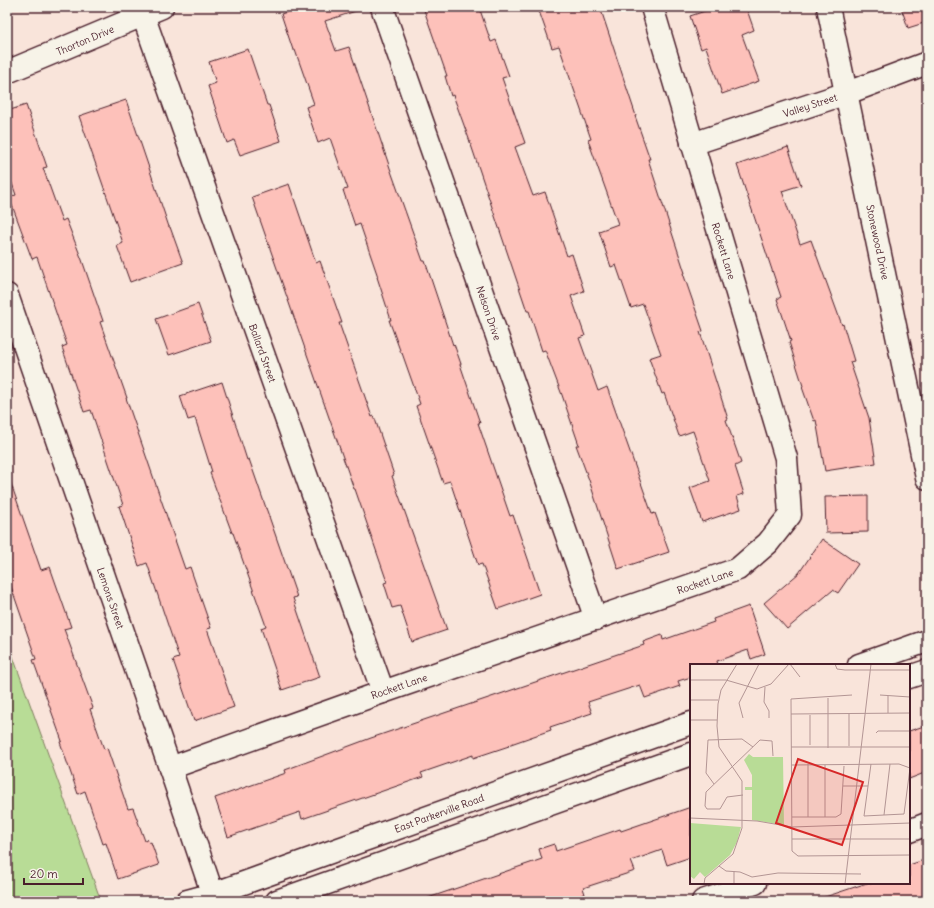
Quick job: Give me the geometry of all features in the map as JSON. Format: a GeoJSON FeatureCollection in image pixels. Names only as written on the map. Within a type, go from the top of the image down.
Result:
{"type":"FeatureCollection","features":[{"type":"Feature","properties":{"kind":"street","name":"Nelson Drive"},"geometry":{"type":"LineString","coordinates":[[382,7],[596,619]]}},
{"type":"Feature","properties":{"kind":"street","name":"Rockett Lane"},"geometry":{"type":"LineString","coordinates":[[170,768],[738,569],[768,544],[790,515],[786,458],[652,7]]}},
{"type":"Feature","properties":{"kind":"street","name":"Stonewood Drive"},"geometry":{"type":"LineString","coordinates":[[828,7],[927,478]]}},
{"type":"Feature","properties":{"kind":"street","name":"Thorton Drive"},"geometry":{"type":"LineString","coordinates":[[7,72],[152,11]]}},
{"type":"Feature","properties":{"kind":"street","name":"Ballard Street"},"geometry":{"type":"LineString","coordinates":[[152,11],[384,692]]}},
{"type":"Feature","properties":{"kind":"street","name":"Valley Street"},"geometry":{"type":"LineString","coordinates":[[692,144],[847,93],[927,63]]}},
{"type":"Feature","properties":{"kind":"street","name":"Lemons Street"},"geometry":{"type":"LineString","coordinates":[[7,295],[214,898]]}},
{"type":"Feature","properties":{"kind":"street"},"geometry":{"type":"LineString","coordinates":[[862,664],[927,641]]}},
{"type":"Feature","properties":{"kind":"street"},"geometry":{"type":"LineString","coordinates":[[910,677],[927,670]]}},
{"type":"Feature","properties":{"kind":"street","name":"East Parkerville Road"},"geometry":{"type":"LineString","coordinates":[[186,901],[214,898],[690,723]]}},
{"type":"Feature","properties":{"kind":"street"},"geometry":{"type":"LineString","coordinates":[[277,901],[690,754]]}},
{"type":"Feature","properties":{"kind":"street"},"geometry":{"type":"LineString","coordinates":[[910,831],[927,824]]}},
{"type":"Feature","properties":{"kind":"street"},"geometry":{"type":"LineString","coordinates":[[703,901],[752,884]]}},
{"type":"Feature","properties":{"kind":"green space"},"geometry":{"type":"Polygon","coordinates":[[[7,640],[101,901],[7,901],[7,640]]]}},
{"type":"Feature","properties":{"kind":"building"},"geometry":{"type":"Polygon","coordinates":[[[302,7],[358,7],[359,10],[325,21],[336,51],[349,47],[392,174],[423,261],[425,261],[453,345],[454,344],[461,364],[480,423],[478,423],[510,516],[513,515],[540,594],[498,609],[482,564],[478,565],[450,481],[443,483],[416,406],[420,404],[389,320],[391,320],[360,224],[355,226],[343,190],[348,189],[330,138],[318,143],[306,107],[314,104],[281,14],[302,7]]]}},
{"type":"Feature","properties":{"kind":"building"},"geometry":{"type":"Polygon","coordinates":[[[423,7],[479,7],[491,42],[496,40],[509,76],[502,78],[525,143],[515,147],[533,196],[545,192],[567,256],[572,254],[584,291],[571,296],[585,336],[579,338],[598,391],[607,387],[652,514],[655,513],[669,552],[618,569],[576,445],[579,445],[562,395],[545,350],[542,351],[529,311],[527,311],[469,139],[453,95],[451,96],[445,76],[447,76],[423,7]]]}},
{"type":"Feature","properties":{"kind":"building"},"geometry":{"type":"Polygon","coordinates":[[[551,7],[600,7],[650,159],[648,159],[685,273],[683,273],[703,331],[700,332],[728,419],[726,420],[741,463],[735,466],[744,494],[737,496],[741,509],[702,522],[690,488],[710,481],[693,431],[679,436],[664,393],[662,394],[649,358],[661,354],[643,304],[631,308],[616,265],[611,267],[599,231],[618,224],[588,140],[591,139],[559,46],[552,48],[539,11],[551,7]]]}},
{"type":"Feature","properties":{"kind":"building"},"geometry":{"type":"Polygon","coordinates":[[[717,7],[746,7],[754,30],[742,35],[759,81],[722,94],[706,47],[701,49],[690,16],[717,7]]]}},
{"type":"Feature","properties":{"kind":"building"},"geometry":{"type":"Polygon","coordinates":[[[901,7],[927,7],[927,22],[908,28],[901,7]]]}},
{"type":"Feature","properties":{"kind":"building"},"geometry":{"type":"Polygon","coordinates":[[[248,49],[281,141],[240,155],[234,140],[227,143],[208,86],[216,83],[209,62],[248,49]]]}},
{"type":"Feature","properties":{"kind":"building"},"geometry":{"type":"Polygon","coordinates":[[[126,100],[169,227],[183,263],[130,282],[117,246],[123,243],[79,116],[126,100]]]}},
{"type":"Feature","properties":{"kind":"building"},"geometry":{"type":"Polygon","coordinates":[[[26,105],[47,167],[43,168],[62,221],[66,219],[82,260],[103,321],[100,322],[185,569],[190,567],[211,628],[207,629],[234,707],[194,721],[173,660],[179,658],[147,563],[139,566],[119,506],[123,505],[91,410],[84,412],[62,347],[67,345],[37,257],[32,259],[9,197],[16,195],[7,169],[7,111],[26,105]]]}},
{"type":"Feature","properties":{"kind":"building"},"geometry":{"type":"Polygon","coordinates":[[[788,147],[801,185],[782,191],[800,244],[811,240],[842,325],[843,324],[854,361],[850,362],[869,418],[876,463],[825,471],[816,420],[814,421],[802,387],[803,386],[789,342],[791,341],[777,299],[781,297],[737,165],[788,147]]]}},
{"type":"Feature","properties":{"kind":"building"},"geometry":{"type":"Polygon","coordinates":[[[289,184],[316,263],[320,261],[342,323],[339,323],[372,417],[374,416],[394,475],[392,476],[447,630],[412,642],[400,606],[392,608],[384,583],[387,582],[252,197],[289,184]]]}},
{"type":"Feature","properties":{"kind":"building"},"geometry":{"type":"Polygon","coordinates":[[[198,304],[211,341],[169,355],[156,319],[198,304]]]}},
{"type":"Feature","properties":{"kind":"building"},"geometry":{"type":"Polygon","coordinates":[[[222,382],[247,460],[249,459],[297,597],[293,598],[320,677],[282,690],[261,628],[266,626],[210,473],[212,472],[195,418],[188,420],[180,396],[222,382]]]}},
{"type":"Feature","properties":{"kind":"building"},"geometry":{"type":"Polygon","coordinates":[[[7,478],[9,478],[41,570],[50,567],[71,627],[64,629],[93,708],[90,709],[104,749],[107,748],[128,809],[133,808],[145,841],[148,839],[149,843],[151,842],[159,865],[118,879],[106,843],[103,844],[85,791],[78,794],[60,742],[62,741],[33,660],[36,659],[7,575],[7,478]]]}},
{"type":"Feature","properties":{"kind":"building"},"geometry":{"type":"Polygon","coordinates":[[[868,496],[868,532],[826,533],[825,497],[868,496]]]}},
{"type":"Feature","properties":{"kind":"building"},"geometry":{"type":"Polygon","coordinates":[[[822,539],[858,564],[838,593],[833,590],[787,629],[764,603],[799,573],[822,539]]]}},
{"type":"Feature","properties":{"kind":"building"},"geometry":{"type":"Polygon","coordinates":[[[749,606],[765,654],[751,659],[748,650],[717,661],[718,664],[690,664],[690,677],[678,681],[680,686],[645,698],[640,685],[588,702],[592,713],[550,727],[551,730],[508,745],[509,746],[473,758],[473,755],[421,773],[423,777],[302,819],[300,812],[228,837],[215,798],[286,773],[285,770],[371,738],[644,645],[643,642],[662,635],[663,640],[714,622],[713,619],[749,606]]]}},
{"type":"Feature","properties":{"kind":"building"},"geometry":{"type":"Polygon","coordinates":[[[927,725],[927,772],[910,779],[910,731],[927,725]]]}},
{"type":"Feature","properties":{"kind":"building"},"geometry":{"type":"Polygon","coordinates":[[[690,807],[690,857],[667,865],[662,850],[631,861],[635,871],[583,888],[585,894],[565,901],[429,901],[428,898],[542,859],[539,849],[554,844],[556,851],[620,829],[621,831],[690,807]]]}},
{"type":"Feature","properties":{"kind":"building"},"geometry":{"type":"Polygon","coordinates":[[[927,859],[927,901],[823,901],[822,898],[864,884],[910,884],[910,865],[927,859]]]}}]}
